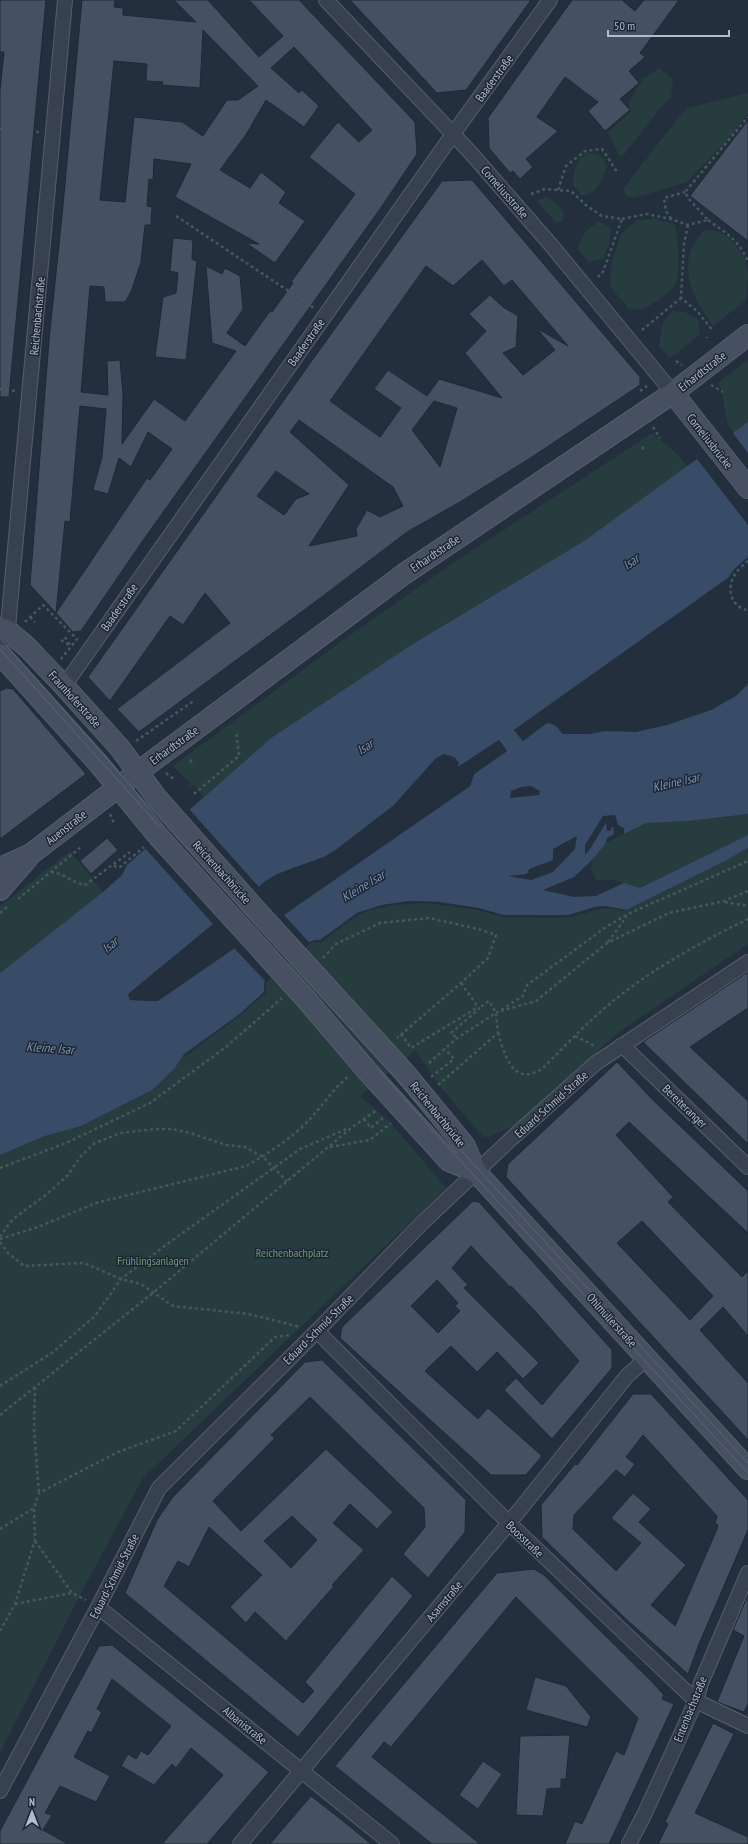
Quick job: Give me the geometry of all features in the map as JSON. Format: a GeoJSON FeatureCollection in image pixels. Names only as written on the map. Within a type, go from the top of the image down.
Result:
{"type":"FeatureCollection","features":[{"type":"Feature","properties":{"kind":"main road","name":"Erhardtstraße"},"geometry":{"type":"LineString","coordinates":[[127,780],[404,574],[673,393],[748,335]]}},
{"type":"Feature","properties":{"kind":"main road","name":"Corneliusbrücke"},"geometry":{"type":"LineString","coordinates":[[673,393],[748,488]]}},
{"type":"Feature","properties":{"kind":"main road","name":"Fraunhoferstraße"},"geometry":{"type":"LineString","coordinates":[[4,630],[27,647],[119,747],[127,780]]}},
{"type":"Feature","properties":{"kind":"main road"},"geometry":{"type":"LineString","coordinates":[[0,654],[127,780]]}},
{"type":"Feature","properties":{"kind":"main road","name":"Reichenbachbrücke"},"geometry":{"type":"LineString","coordinates":[[127,780],[177,820],[405,1073],[465,1146],[476,1172]]}},
{"type":"Feature","properties":{"kind":"main road","name":"Reichenbachbrücke"},"geometry":{"type":"LineString","coordinates":[[127,780],[153,840],[305,998],[448,1161],[476,1172]]}},
{"type":"Feature","properties":{"kind":"main road","name":"Auenstraße"},"geometry":{"type":"LineString","coordinates":[[0,868],[31,854],[127,780]]}},
{"type":"Feature","properties":{"kind":"main road"},"geometry":{"type":"LineString","coordinates":[[9,898],[31,854]]}},
{"type":"Feature","properties":{"kind":"main road","name":"Ohlmüllerstraße"},"geometry":{"type":"LineString","coordinates":[[476,1172],[748,1469]]}},
{"type":"Feature","properties":{"kind":"street","name":"Reichenbachstraße"},"geometry":{"type":"LineString","coordinates":[[4,630],[65,0]]}},
{"type":"Feature","properties":{"kind":"street","name":"Corneliusstraße"},"geometry":{"type":"LineString","coordinates":[[326,0],[453,134],[550,245],[673,393]]}},
{"type":"Feature","properties":{"kind":"street","name":"Baaderstraße"},"geometry":{"type":"LineString","coordinates":[[64,686],[453,134],[550,0]]}},
{"type":"Feature","properties":{"kind":"street","name":"Eduard-Schmid-Straße"},"geometry":{"type":"LineString","coordinates":[[0,1791],[98,1607],[159,1488],[422,1223],[565,1091],[610,1053],[748,962]]}},
{"type":"Feature","properties":{"kind":"street","name":"Bereiteranger"},"geometry":{"type":"LineString","coordinates":[[622,1045],[748,1167]]}},
{"type":"Feature","properties":{"kind":"street","name":"Boosstraße"},"geometry":{"type":"LineString","coordinates":[[316,1331],[509,1524],[696,1701],[748,1726]]}},
{"type":"Feature","properties":{"kind":"street","name":"Asamstraße"},"geometry":{"type":"LineString","coordinates":[[240,1844],[509,1524],[628,1376],[647,1358]]}},
{"type":"Feature","properties":{"kind":"street","name":"Entenbachstraße"},"geometry":{"type":"LineString","coordinates":[[629,1844],[645,1813],[696,1701],[701,1683],[748,1574]]}},
{"type":"Feature","properties":{"kind":"street","name":"Albanistraße"},"geometry":{"type":"LineString","coordinates":[[98,1607],[392,1844]]}},
{"type":"Feature","properties":{"kind":"path"},"geometry":{"type":"LineString","coordinates":[[671,219],[666,211],[664,198],[685,192],[748,117]]}},
{"type":"Feature","properties":{"kind":"path"},"geometry":{"type":"LineString","coordinates":[[0,128],[39,132]]}},
{"type":"Feature","properties":{"kind":"path"},"geometry":{"type":"LineString","coordinates":[[558,190],[566,166],[585,151],[602,149],[618,173]]}},
{"type":"Feature","properties":{"kind":"path"},"geometry":{"type":"LineString","coordinates":[[531,194],[545,189],[572,191],[587,206],[602,216],[622,219],[646,214],[671,219],[688,226],[708,220]]}},
{"type":"Feature","properties":{"kind":"path"},"geometry":{"type":"LineString","coordinates":[[685,192],[688,198],[708,220],[734,239],[744,252],[748,262]]}},
{"type":"Feature","properties":{"kind":"path"},"geometry":{"type":"LineString","coordinates":[[176,216],[320,311]]}},
{"type":"Feature","properties":{"kind":"path"},"geometry":{"type":"LineString","coordinates":[[598,277],[603,272],[622,219]]}},
{"type":"Feature","properties":{"kind":"path"},"geometry":{"type":"LineString","coordinates":[[642,330],[681,298],[684,244],[688,226]]}},
{"type":"Feature","properties":{"kind":"path"},"geometry":{"type":"LineString","coordinates":[[681,298],[697,311],[713,331]]}},
{"type":"Feature","properties":{"kind":"path"},"geometry":{"type":"LineString","coordinates":[[0,389],[17,391]]}},
{"type":"Feature","properties":{"kind":"path"},"geometry":{"type":"LineString","coordinates":[[748,561],[733,578],[731,588],[732,599],[737,606],[748,610]]}},
{"type":"Feature","properties":{"kind":"path"},"geometry":{"type":"LineString","coordinates":[[4,630],[24,622],[44,605],[77,639]]}},
{"type":"Feature","properties":{"kind":"path"},"geometry":{"type":"LineString","coordinates":[[30,617],[35,622]]}},
{"type":"Feature","properties":{"kind":"path"},"geometry":{"type":"LineString","coordinates":[[61,640],[71,646],[65,637]]}},
{"type":"Feature","properties":{"kind":"path"},"geometry":{"type":"LineString","coordinates":[[132,741],[139,741],[195,700]]}},
{"type":"Feature","properties":{"kind":"path"},"geometry":{"type":"LineString","coordinates":[[194,794],[239,756],[236,731]]}},
{"type":"Feature","properties":{"kind":"path"},"geometry":{"type":"LineString","coordinates":[[190,760],[194,765]]}},
{"type":"Feature","properties":{"kind":"path"},"geometry":{"type":"LineString","coordinates":[[114,865],[120,867],[153,840]]}},
{"type":"Feature","properties":{"kind":"path","name":"Auenstraße"},"geometry":{"type":"LineString","coordinates":[[0,913],[9,898],[51,872],[81,847]]}},
{"type":"Feature","properties":{"kind":"path"},"geometry":{"type":"LineString","coordinates":[[51,872],[57,873],[77,884],[85,885],[130,852]]}},
{"type":"Feature","properties":{"kind":"path"},"geometry":{"type":"LineString","coordinates":[[429,1063],[457,1038],[523,996],[527,984],[606,926],[628,914],[748,861]]}},
{"type":"Feature","properties":{"kind":"path"},"geometry":{"type":"LineString","coordinates":[[496,1013],[536,1001],[607,943],[669,913],[724,901],[748,891]]}},
{"type":"Feature","properties":{"kind":"path"},"geometry":{"type":"LineString","coordinates":[[724,901],[748,906]]}},
{"type":"Feature","properties":{"kind":"path"},"geometry":{"type":"LineString","coordinates":[[607,943],[628,914]]}},
{"type":"Feature","properties":{"kind":"path"},"geometry":{"type":"LineString","coordinates":[[401,1034],[411,1048],[489,1001],[496,1013],[498,1033],[506,1059],[511,1069],[525,1075],[533,1074],[542,1069],[602,1010],[637,984],[705,940],[748,919]]}},
{"type":"Feature","properties":{"kind":"path"},"geometry":{"type":"LineString","coordinates":[[461,983],[479,1008]]}},
{"type":"Feature","properties":{"kind":"path"},"geometry":{"type":"LineString","coordinates":[[457,1038],[451,1032],[479,1008]]}},
{"type":"Feature","properties":{"kind":"path"},"geometry":{"type":"LineString","coordinates":[[395,1039],[427,1012]]}},
{"type":"Feature","properties":{"kind":"path"},"geometry":{"type":"LineString","coordinates":[[433,1089],[498,1033]]}},
{"type":"Feature","properties":{"kind":"path"},"geometry":{"type":"LineString","coordinates":[[575,1036],[610,1053]]}},
{"type":"Feature","properties":{"kind":"path"},"geometry":{"type":"LineString","coordinates":[[426,1081],[454,1059],[445,1049]]}},
{"type":"Feature","properties":{"kind":"path"},"geometry":{"type":"LineString","coordinates":[[0,1238],[38,1227],[96,1203],[246,1166],[263,1157],[309,1120],[342,1081],[354,1072]]}},
{"type":"Feature","properties":{"kind":"path"},"geometry":{"type":"LineString","coordinates":[[0,1415],[154,1292],[351,1128],[377,1110]]}},
{"type":"Feature","properties":{"kind":"path"},"geometry":{"type":"LineString","coordinates":[[364,1119],[371,1128],[386,1115]]}},
{"type":"Feature","properties":{"kind":"path"},"geometry":{"type":"LineString","coordinates":[[330,1147],[370,1140],[392,1123]]}},
{"type":"Feature","properties":{"kind":"path"},"geometry":{"type":"LineString","coordinates":[[0,1386],[53,1352],[95,1316],[121,1279],[300,1149],[351,1128]]}},
{"type":"Feature","properties":{"kind":"path"},"geometry":{"type":"LineString","coordinates":[[0,1238],[12,1220],[47,1194],[67,1176],[81,1156],[95,1143],[121,1133],[155,1129],[172,1129],[190,1133],[226,1145],[245,1148],[256,1152],[263,1157],[287,1181]]}},
{"type":"Feature","properties":{"kind":"path"},"geometry":{"type":"LineString","coordinates":[[0,1168],[66,1143]]}},
{"type":"Feature","properties":{"kind":"path"},"geometry":{"type":"LineString","coordinates":[[0,1242],[7,1252],[24,1266],[84,1263],[121,1279],[141,1284],[173,1306],[249,1314],[316,1331]]}},
{"type":"Feature","properties":{"kind":"path"},"geometry":{"type":"LineString","coordinates":[[39,1493],[118,1452],[176,1432],[275,1337],[316,1331]]}},
{"type":"Feature","properties":{"kind":"path"},"geometry":{"type":"LineString","coordinates":[[0,1631],[15,1604],[35,1540],[34,1508],[39,1493],[34,1428],[35,1387]]}},
{"type":"Feature","properties":{"kind":"path"},"geometry":{"type":"LineString","coordinates":[[0,1529],[34,1508]]}},
{"type":"Feature","properties":{"kind":"path"},"geometry":{"type":"LineString","coordinates":[[35,1540],[72,1592],[98,1607]]}},
{"type":"Feature","properties":{"kind":"path"},"geometry":{"type":"LineString","coordinates":[[15,1604],[72,1592]]}},
{"type":"Feature","properties":{"kind":"green space"},"geometry":{"type":"Polygon","coordinates":[[[659,68],[673,79],[671,98],[659,109],[623,156],[619,155],[608,132],[631,112],[629,101],[643,79],[659,68]]]}},
{"type":"Feature","properties":{"kind":"green space"},"geometry":{"type":"Polygon","coordinates":[[[748,93],[748,114],[726,142],[687,182],[634,198],[626,196],[624,188],[678,118],[688,108],[748,93]]]}},
{"type":"Feature","properties":{"kind":"green space"},"geometry":{"type":"Polygon","coordinates":[[[587,152],[600,155],[607,165],[599,185],[592,192],[582,196],[573,185],[574,175],[580,159],[587,152]]]}},
{"type":"Feature","properties":{"kind":"green space"},"geometry":{"type":"Polygon","coordinates":[[[546,197],[557,204],[564,213],[563,221],[556,223],[537,201],[546,197]]]}},
{"type":"Feature","properties":{"kind":"green space"},"geometry":{"type":"Polygon","coordinates":[[[656,219],[675,225],[679,257],[676,281],[674,286],[659,300],[642,310],[628,308],[610,286],[611,267],[620,235],[637,220],[656,219]]]}},
{"type":"Feature","properties":{"kind":"green space"},"geometry":{"type":"Polygon","coordinates":[[[599,221],[611,228],[609,244],[603,259],[589,262],[577,248],[585,232],[599,221]]]}},
{"type":"Feature","properties":{"kind":"green space"},"geometry":{"type":"Polygon","coordinates":[[[704,230],[714,231],[727,236],[741,252],[747,264],[748,270],[745,301],[713,326],[698,302],[689,278],[688,266],[690,254],[695,242],[704,230]]]}},
{"type":"Feature","properties":{"kind":"green space"},"geometry":{"type":"Polygon","coordinates":[[[672,311],[685,312],[698,320],[700,335],[670,358],[659,346],[663,323],[672,311]]]}},
{"type":"Feature","properties":{"kind":"green space"},"geometry":{"type":"Polygon","coordinates":[[[748,360],[748,422],[734,433],[728,425],[721,388],[718,383],[748,360]]]}},
{"type":"Feature","properties":{"kind":"green space"},"geometry":{"type":"Polygon","coordinates":[[[652,433],[676,453],[688,467],[584,541],[408,647],[271,738],[204,797],[193,785],[189,788],[189,782],[173,766],[346,638],[449,566],[652,433]]]}},
{"type":"Feature","properties":{"kind":"green space"},"geometry":{"type":"Polygon","coordinates":[[[748,814],[748,835],[640,888],[615,880],[597,880],[591,870],[593,859],[606,843],[646,823],[688,821],[748,814]]]}},
{"type":"Feature","properties":{"kind":"green space","name":"Frühlingsanlagen"},"geometry":{"type":"Polygon","coordinates":[[[748,848],[748,944],[619,1032],[515,1126],[484,1138],[444,1091],[415,1051],[360,1096],[389,1121],[446,1188],[143,1478],[80,1595],[0,1753],[0,1155],[45,1136],[81,1126],[175,1068],[183,1055],[310,941],[357,913],[410,901],[605,906],[626,910],[748,848]]]}},
{"type":"Feature","properties":{"kind":"green space"},"geometry":{"type":"Polygon","coordinates":[[[70,851],[103,892],[0,973],[0,906],[70,851]]]}},
{"type":"Feature","properties":{"kind":"water"},"geometry":{"type":"Polygon","coordinates":[[[748,422],[748,557],[735,568],[728,578],[514,730],[523,741],[547,723],[556,726],[562,734],[590,734],[605,731],[636,732],[667,725],[711,710],[736,696],[748,684],[748,814],[688,821],[646,823],[624,834],[624,828],[618,825],[615,815],[603,816],[585,845],[585,854],[588,852],[606,823],[607,831],[610,831],[613,826],[614,834],[607,838],[606,843],[593,859],[574,877],[543,890],[574,897],[596,896],[624,883],[640,888],[748,835],[748,848],[626,910],[605,906],[595,907],[569,915],[503,915],[478,908],[439,902],[410,901],[382,905],[357,913],[320,940],[315,940],[264,982],[264,992],[240,1014],[183,1055],[175,1068],[152,1090],[81,1126],[45,1136],[0,1155],[0,973],[103,892],[122,875],[127,865],[271,738],[408,647],[584,541],[748,422]],[[499,740],[458,767],[456,758],[444,754],[436,758],[393,806],[337,849],[324,857],[288,870],[267,880],[128,994],[130,1000],[158,1001],[470,786],[474,774],[507,751],[499,740]],[[531,786],[521,787],[511,791],[510,798],[539,795],[540,791],[531,786]],[[577,836],[553,849],[553,860],[529,869],[527,874],[508,876],[531,880],[553,872],[575,849],[577,836]]]}},
{"type":"Feature","properties":{"kind":"pier"},"geometry":{"type":"Polygon","coordinates":[[[732,432],[748,453],[748,525],[697,459],[732,432]]]}},
{"type":"Feature","properties":{"kind":"pier"},"geometry":{"type":"Polygon","coordinates":[[[728,578],[727,581],[517,730],[523,738],[546,721],[549,721],[523,741],[514,730],[728,578]]]}},
{"type":"Feature","properties":{"kind":"pier"},"geometry":{"type":"Polygon","coordinates":[[[499,740],[507,751],[474,774],[470,786],[284,915],[309,942],[320,940],[357,913],[382,905],[410,901],[439,902],[478,908],[503,915],[569,915],[595,907],[605,906],[626,910],[623,911],[605,908],[570,917],[557,918],[503,917],[478,910],[427,903],[394,905],[367,911],[358,915],[321,942],[311,943],[266,983],[266,993],[241,1015],[187,1055],[183,1055],[240,1014],[264,992],[265,981],[234,948],[157,1001],[130,1000],[128,995],[213,924],[145,848],[189,809],[259,887],[277,874],[324,857],[337,849],[393,806],[440,756],[444,754],[453,757],[459,762],[458,767],[499,740]],[[499,742],[458,769],[456,768],[457,763],[455,760],[449,757],[441,758],[394,808],[374,824],[326,859],[268,881],[130,995],[131,998],[157,999],[469,785],[472,773],[504,751],[499,742]]]}},
{"type":"Feature","properties":{"kind":"building"},"geometry":{"type":"Polygon","coordinates":[[[0,0],[46,0],[9,397],[0,397],[0,90],[4,52],[0,52],[0,0]]]}},
{"type":"Feature","properties":{"kind":"building"},"geometry":{"type":"Polygon","coordinates":[[[82,0],[115,0],[114,7],[123,8],[123,15],[196,22],[174,0],[208,0],[259,57],[283,36],[249,0],[299,0],[415,122],[417,154],[380,209],[144,539],[81,631],[73,632],[30,585],[49,340],[82,0]],[[203,30],[200,88],[162,85],[163,82],[146,81],[147,64],[114,61],[100,200],[125,202],[134,117],[182,122],[203,136],[227,100],[238,100],[258,86],[203,30]],[[294,47],[271,68],[299,93],[302,90],[319,106],[304,127],[266,100],[247,133],[220,170],[250,188],[261,172],[286,192],[279,203],[305,221],[275,263],[246,243],[259,244],[175,197],[191,164],[154,159],[153,180],[149,179],[147,206],[152,207],[151,225],[145,225],[141,262],[131,292],[125,302],[105,302],[104,287],[90,286],[81,392],[108,395],[107,361],[120,360],[123,394],[122,444],[154,399],[185,421],[236,351],[212,343],[206,266],[222,274],[225,268],[240,276],[243,309],[227,333],[245,346],[270,311],[272,312],[293,283],[291,282],[355,194],[309,157],[338,122],[359,142],[372,130],[294,47]],[[80,406],[70,522],[65,521],[56,613],[147,478],[150,480],[172,449],[148,432],[131,467],[119,458],[108,494],[93,490],[102,457],[106,409],[80,406]]]}},
{"type":"Feature","properties":{"kind":"building"},"geometry":{"type":"Polygon","coordinates":[[[350,0],[531,0],[466,90],[437,93],[350,0]]]}},
{"type":"Feature","properties":{"kind":"building"},"geometry":{"type":"Polygon","coordinates":[[[572,0],[622,0],[635,11],[644,0],[679,0],[640,53],[645,57],[629,71],[639,83],[620,99],[630,110],[605,131],[588,111],[598,102],[565,77],[537,117],[558,131],[526,159],[533,167],[520,179],[513,171],[510,173],[489,148],[488,118],[572,0]]]}},
{"type":"Feature","properties":{"kind":"building"},"geometry":{"type":"Polygon","coordinates":[[[748,120],[748,241],[690,196],[748,120]]]}},
{"type":"Feature","properties":{"kind":"building"},"geometry":{"type":"Polygon","coordinates":[[[472,180],[640,377],[640,385],[532,457],[460,502],[407,532],[139,732],[117,709],[230,623],[205,593],[183,625],[170,616],[110,701],[88,677],[313,359],[442,181],[472,180]],[[482,260],[453,286],[426,266],[330,401],[380,437],[401,408],[374,389],[388,370],[427,396],[439,379],[502,398],[465,353],[486,331],[469,314],[490,295],[503,307],[518,316],[516,347],[503,353],[523,375],[555,350],[539,331],[540,330],[568,346],[512,280],[504,286],[482,260]],[[434,401],[412,430],[440,467],[457,408],[434,401]],[[299,420],[290,432],[349,485],[309,546],[357,536],[356,529],[367,510],[380,517],[403,506],[393,487],[299,420]],[[276,471],[257,496],[284,515],[296,499],[309,494],[276,471]]]}},
{"type":"Feature","properties":{"kind":"building"},"geometry":{"type":"Polygon","coordinates":[[[173,238],[193,240],[192,259],[197,261],[186,360],[155,357],[163,297],[176,293],[178,273],[170,271],[173,238]]]}},
{"type":"Feature","properties":{"kind":"building"},"geometry":{"type":"Polygon","coordinates":[[[7,688],[13,689],[86,774],[0,839],[0,691],[7,688]]]}},
{"type":"Feature","properties":{"kind":"building"},"geometry":{"type":"Polygon","coordinates":[[[107,838],[118,850],[91,874],[80,861],[107,838]]]}},
{"type":"Feature","properties":{"kind":"building"},"geometry":{"type":"Polygon","coordinates":[[[748,972],[748,1008],[690,1047],[748,1101],[748,1144],[643,1042],[748,972]]]}},
{"type":"Feature","properties":{"kind":"building"},"geometry":{"type":"Polygon","coordinates":[[[617,1062],[654,1101],[748,1191],[748,1233],[629,1122],[616,1135],[673,1197],[668,1202],[742,1277],[748,1271],[748,1336],[723,1307],[700,1330],[748,1383],[748,1440],[506,1177],[508,1164],[617,1062]],[[642,1221],[617,1243],[690,1320],[713,1296],[642,1221]]]}},
{"type":"Feature","properties":{"kind":"building"},"geometry":{"type":"Polygon","coordinates":[[[473,1201],[479,1202],[612,1350],[612,1368],[552,1439],[504,1390],[516,1378],[542,1405],[579,1361],[535,1311],[471,1246],[452,1268],[468,1285],[464,1288],[539,1363],[523,1379],[497,1352],[477,1372],[451,1346],[425,1371],[478,1419],[488,1408],[542,1456],[526,1475],[491,1475],[340,1338],[342,1327],[473,1201]],[[437,1280],[411,1306],[438,1333],[460,1311],[455,1306],[458,1303],[437,1280]]]}},
{"type":"Feature","properties":{"kind":"building"},"geometry":{"type":"Polygon","coordinates":[[[322,1360],[466,1500],[465,1532],[428,1578],[403,1554],[425,1527],[424,1508],[310,1397],[271,1435],[275,1438],[213,1501],[241,1531],[326,1449],[393,1512],[377,1529],[350,1504],[333,1523],[364,1550],[332,1585],[334,1586],[286,1641],[255,1612],[246,1623],[230,1607],[262,1575],[209,1527],[189,1567],[178,1561],[164,1586],[303,1703],[314,1691],[305,1682],[392,1576],[413,1596],[298,1737],[125,1593],[157,1520],[172,1498],[305,1362],[322,1360]],[[292,1516],[264,1541],[291,1568],[317,1540],[292,1516]]]}},
{"type":"Feature","properties":{"kind":"building"},"geometry":{"type":"Polygon","coordinates":[[[633,1394],[651,1394],[748,1500],[748,1530],[699,1644],[688,1674],[627,1620],[542,1537],[541,1505],[575,1464],[577,1465],[633,1394]],[[643,1435],[626,1457],[635,1464],[625,1477],[616,1470],[574,1515],[573,1529],[616,1571],[641,1543],[611,1518],[633,1493],[651,1509],[639,1522],[686,1565],[651,1605],[675,1626],[717,1529],[718,1525],[715,1524],[717,1516],[643,1435]]]}},
{"type":"Feature","properties":{"kind":"building"},"geometry":{"type":"Polygon","coordinates":[[[534,1569],[544,1575],[653,1683],[664,1695],[662,1699],[674,1704],[609,1844],[565,1844],[575,1821],[582,1824],[616,1751],[624,1755],[638,1718],[516,1597],[391,1747],[384,1742],[372,1757],[480,1844],[432,1844],[335,1766],[497,1573],[534,1569]]]}},
{"type":"Feature","properties":{"kind":"building"},"geometry":{"type":"Polygon","coordinates":[[[748,1595],[748,1704],[744,1712],[717,1702],[744,1636],[733,1630],[748,1595]]]}},
{"type":"Feature","properties":{"kind":"building"},"geometry":{"type":"Polygon","coordinates":[[[112,1645],[269,1772],[207,1844],[162,1844],[223,1775],[191,1748],[176,1768],[172,1764],[154,1785],[121,1766],[128,1754],[136,1759],[141,1751],[148,1755],[171,1726],[112,1679],[97,1709],[102,1712],[91,1733],[88,1731],[74,1757],[110,1776],[96,1802],[60,1786],[45,1813],[52,1815],[43,1830],[68,1844],[0,1844],[0,1831],[99,1646],[112,1645]]]}},
{"type":"Feature","properties":{"kind":"building"},"geometry":{"type":"Polygon","coordinates":[[[535,1677],[566,1686],[591,1717],[587,1727],[526,1710],[535,1677]]]}},
{"type":"Feature","properties":{"kind":"building"},"geometry":{"type":"Polygon","coordinates":[[[713,1723],[734,1734],[695,1813],[748,1837],[748,1844],[658,1844],[668,1824],[665,1822],[713,1723]]]}},
{"type":"Feature","properties":{"kind":"building"},"geometry":{"type":"Polygon","coordinates":[[[570,1735],[566,1779],[561,1779],[561,1788],[547,1789],[543,1816],[516,1815],[520,1736],[570,1735]]]}},
{"type":"Feature","properties":{"kind":"building"},"geometry":{"type":"Polygon","coordinates":[[[483,1761],[502,1774],[478,1809],[459,1795],[483,1761]]]}},
{"type":"Feature","properties":{"kind":"building"},"geometry":{"type":"Polygon","coordinates":[[[311,1796],[348,1825],[371,1844],[270,1844],[311,1796]]]}},
{"type":"Feature","properties":{"kind":"tram line"},"geometry":{"type":"LineString","coordinates":[[0,638],[168,828],[748,1463]]}},
{"type":"Feature","properties":{"kind":"tram line"},"geometry":{"type":"LineString","coordinates":[[0,649],[435,1133],[748,1473]]}},
{"type":"Feature","properties":{"kind":"water label","name":"Isar"},"geometry":{"type":"Point","coordinates":[631,562]}},
{"type":"Feature","properties":{"kind":"water label","name":"Isar"},"geometry":{"type":"Point","coordinates":[365,747]}},
{"type":"Feature","properties":{"kind":"water label","name":"Kleine Isar"},"geometry":{"type":"Point","coordinates":[676,782]}},
{"type":"Feature","properties":{"kind":"water label","name":"Kleine Isar"},"geometry":{"type":"Point","coordinates":[363,886]}},
{"type":"Feature","properties":{"kind":"water label","name":"Isar"},"geometry":{"type":"Point","coordinates":[110,945]}},
{"type":"Feature","properties":{"kind":"water label","name":"Kleine Isar"},"geometry":{"type":"Point","coordinates":[50,1048]}},
{"type":"Feature","properties":{"kind":"park label","name":"Reichenbachplatz"},"geometry":{"type":"Point","coordinates":[292,1252]}}]}
